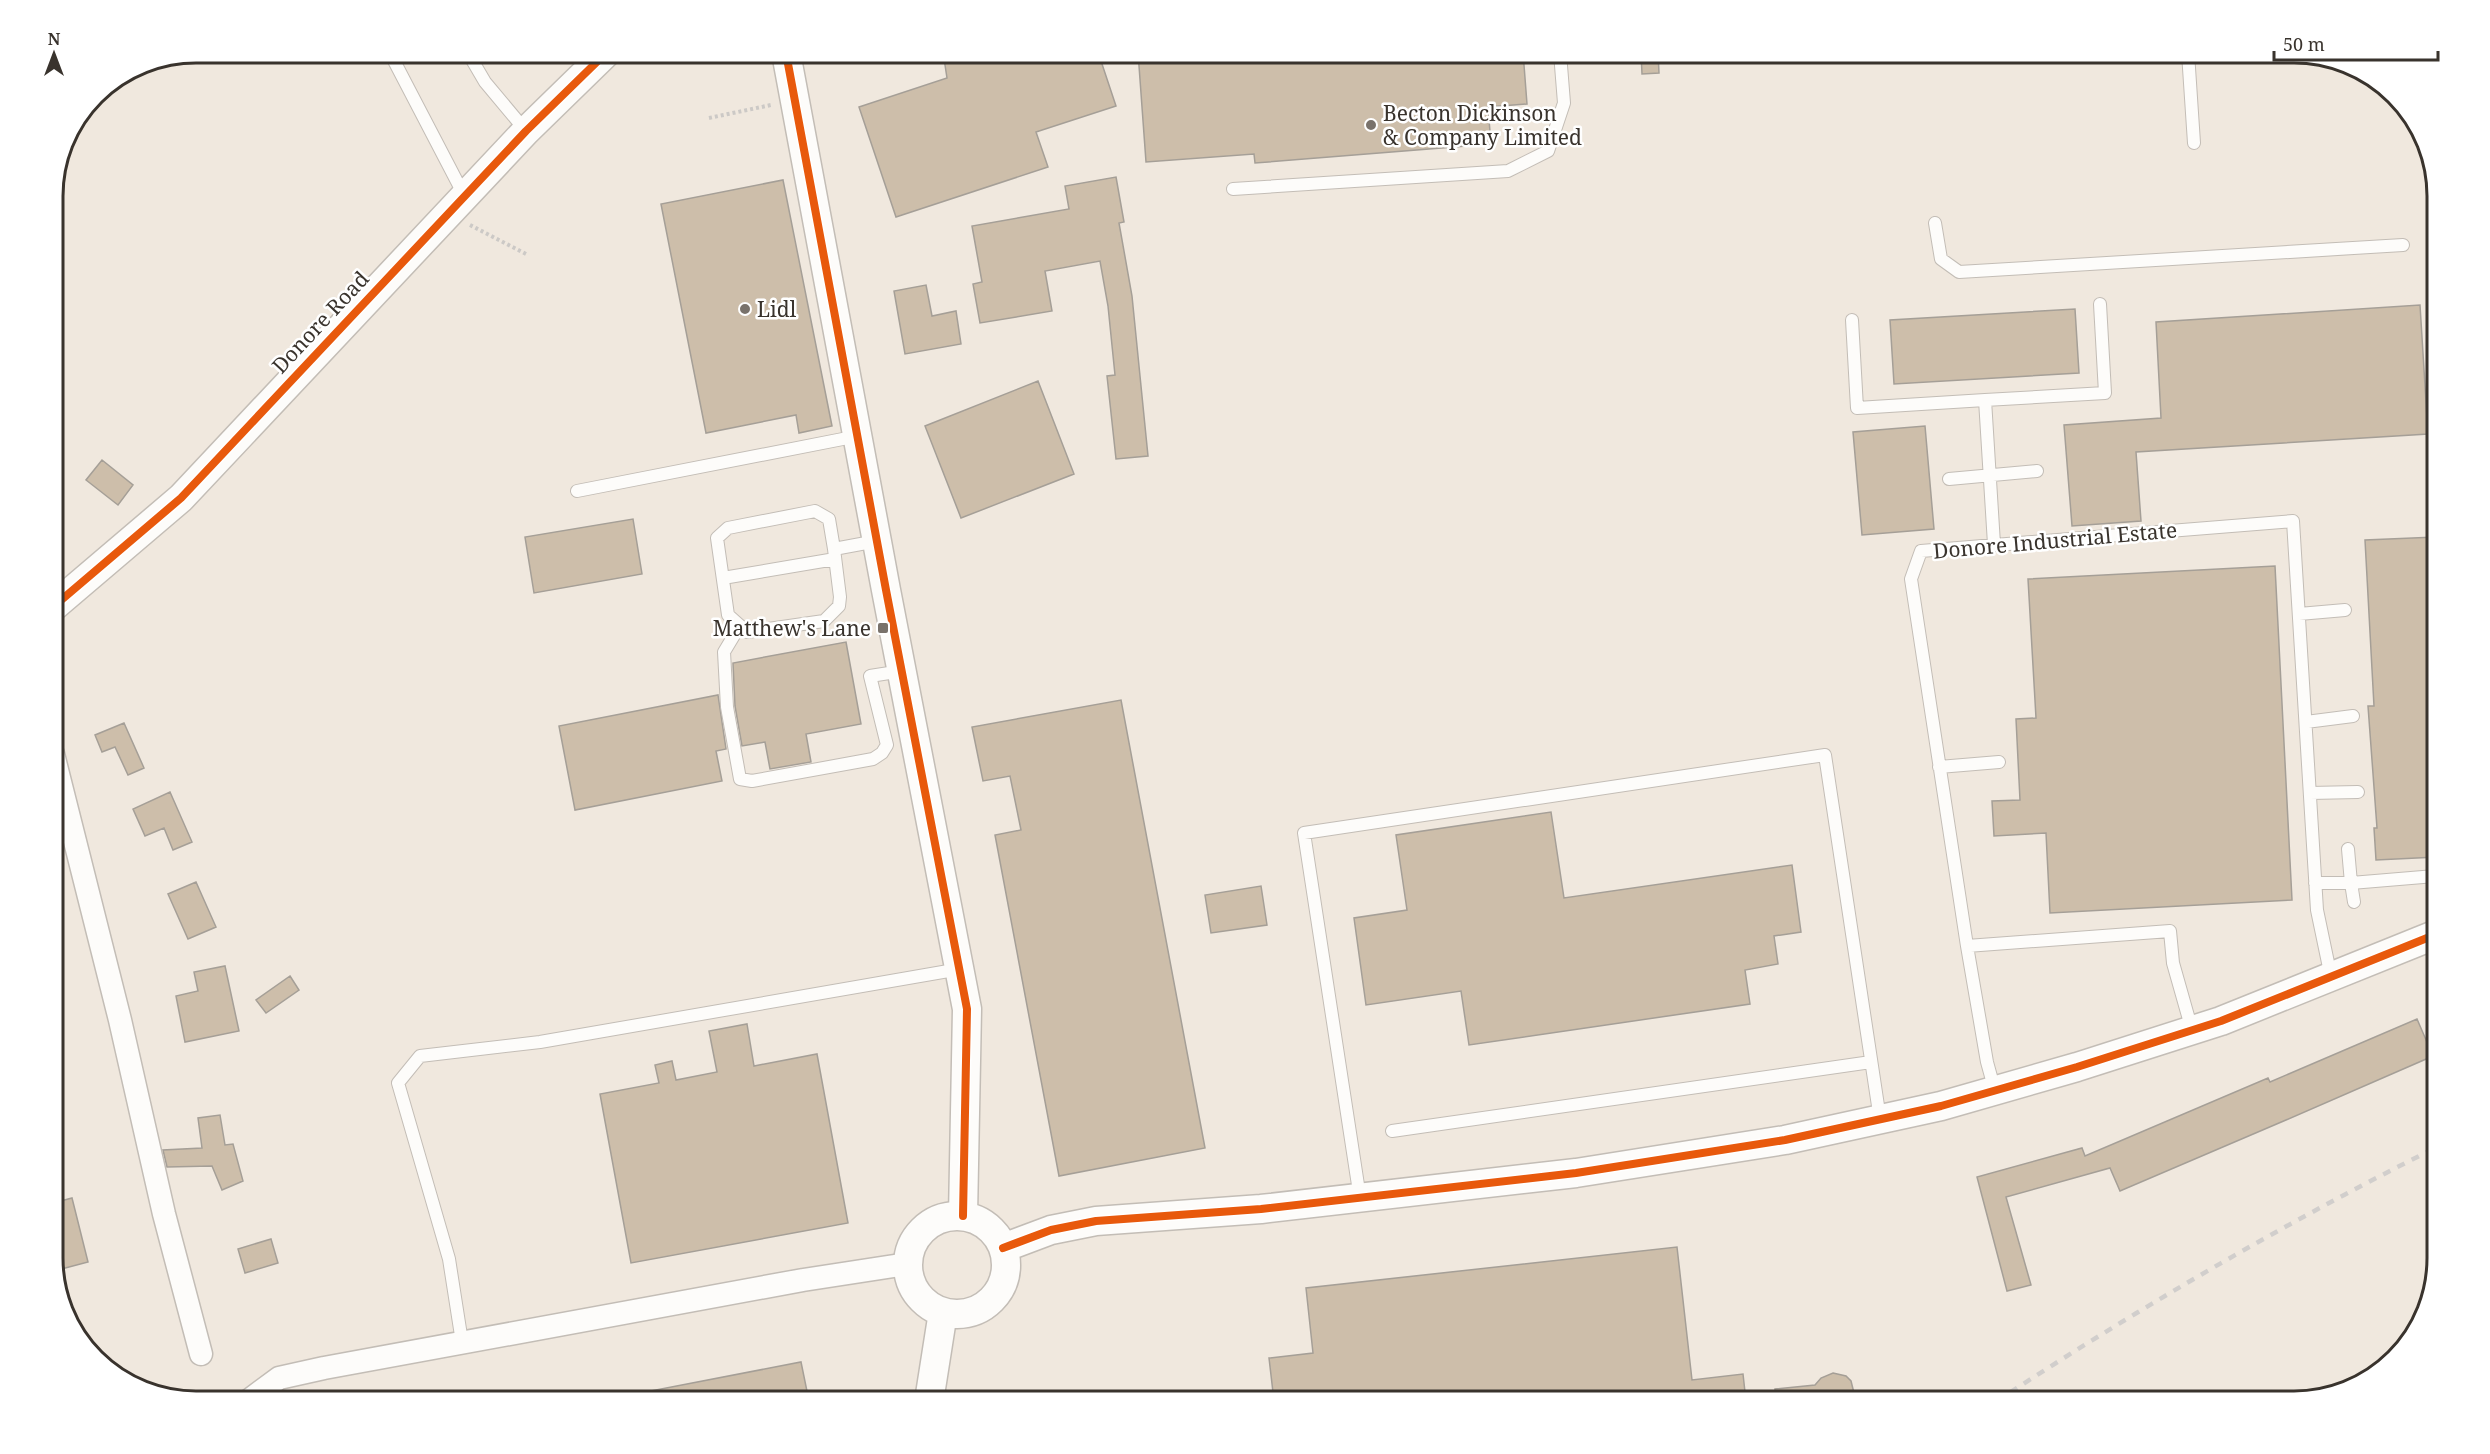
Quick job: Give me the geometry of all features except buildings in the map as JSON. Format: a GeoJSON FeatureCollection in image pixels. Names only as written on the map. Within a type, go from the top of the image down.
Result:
{"type":"FeatureCollection","features":[{"type":"Feature","properties":{"kind":"street","name":"Donore Road"},"geometry":{"type":"LineString","coordinates":[[63,596],[181,498],[526,131],[595,63]]}},
{"type":"Feature","properties":{"kind":"street"},"geometry":{"type":"LineString","coordinates":[[788,63],[967,1009],[963,1216]]}},
{"type":"Feature","properties":{"kind":"street"},"geometry":{"type":"LineString","coordinates":[[63,794],[120,1020],[164,1214],[201,1354]]}},
{"type":"Feature","properties":{"kind":"street"},"geometry":{"type":"LineString","coordinates":[[1004,1248],[1051,1230],[1096,1221],[1261,1209],[1576,1173],[1785,1140],[1880,1119],[2077,1067],[2221,1021],[2427,938]]}},
{"type":"Feature","properties":{"kind":"street"},"geometry":{"type":"LineString","coordinates":[[963,1216],[982,1222],[993,1231],[1004,1248],[1006,1266],[1001,1288],[988,1303],[966,1313],[943,1312],[929,1306],[918,1296],[911,1284],[907,1264],[912,1244],[927,1225],[943,1217],[963,1216]]}},
{"type":"Feature","properties":{"kind":"street"},"geometry":{"type":"LineString","coordinates":[[261,1391],[279,1378],[803,1280],[907,1264]]}},
{"type":"Feature","properties":{"kind":"street"},"geometry":{"type":"LineString","coordinates":[[931,1391],[943,1312]]}},
{"type":"Feature","properties":{"kind":"lane"},"geometry":{"type":"LineString","coordinates":[[395,63],[456,205]]}},
{"type":"Feature","properties":{"kind":"lane"},"geometry":{"type":"LineString","coordinates":[[474,63],[485,82],[526,131]]}},
{"type":"Feature","properties":{"kind":"lane"},"geometry":{"type":"LineString","coordinates":[[1233,189],[1508,171],[1548,151],[1564,103],[1561,63]]}},
{"type":"Feature","properties":{"kind":"lane"},"geometry":{"type":"LineString","coordinates":[[2189,63],[2194,143]]}},
{"type":"Feature","properties":{"kind":"lane"},"geometry":{"type":"LineString","coordinates":[[1935,223],[1941,260],[1959,272],[2403,245]]}},
{"type":"Feature","properties":{"kind":"lane"},"geometry":{"type":"LineString","coordinates":[[1852,320],[1857,408],[2105,393],[2100,304]]}},
{"type":"Feature","properties":{"kind":"lane"},"geometry":{"type":"LineString","coordinates":[[1985,400],[1994,544]]}},
{"type":"Feature","properties":{"kind":"lane"},"geometry":{"type":"LineString","coordinates":[[577,491],[858,435]]}},
{"type":"Feature","properties":{"kind":"lane"},"geometry":{"type":"LineString","coordinates":[[1949,479],[2037,471]]}},
{"type":"Feature","properties":{"kind":"lane"},"geometry":{"type":"LineString","coordinates":[[815,511],[829,519],[840,597],[839,606],[824,621],[747,632],[728,615],[723,578],[717,538],[728,528],[815,511]]}},
{"type":"Feature","properties":{"kind":"lane","name":"Donore Industrial Estate"},"geometry":{"type":"LineString","coordinates":[[1995,1090],[1987,1062],[1966,946],[1911,579],[1922,551],[2293,521],[2317,910],[2331,977]]}},
{"type":"Feature","properties":{"kind":"lane"},"geometry":{"type":"LineString","coordinates":[[723,578],[834,554],[877,541]]}},
{"type":"Feature","properties":{"kind":"lane"},"geometry":{"type":"LineString","coordinates":[[2299,614],[2345,610]]}},
{"type":"Feature","properties":{"kind":"lane"},"geometry":{"type":"LineString","coordinates":[[740,627],[724,652],[727,707],[740,779],[752,781],[873,759],[882,753],[887,745],[870,676],[902,671]]}},
{"type":"Feature","properties":{"kind":"lane"},"geometry":{"type":"LineString","coordinates":[[2306,722],[2353,716]]}},
{"type":"Feature","properties":{"kind":"lane"},"geometry":{"type":"LineString","coordinates":[[1360,1198],[1304,833],[1825,755],[1880,1119]]}},
{"type":"Feature","properties":{"kind":"lane"},"geometry":{"type":"LineString","coordinates":[[1939,767],[1999,762]]}},
{"type":"Feature","properties":{"kind":"lane"},"geometry":{"type":"LineString","coordinates":[[2310,793],[2358,792]]}},
{"type":"Feature","properties":{"kind":"lane"},"geometry":{"type":"LineString","coordinates":[[2348,849],[2354,902]]}},
{"type":"Feature","properties":{"kind":"lane"},"geometry":{"type":"LineString","coordinates":[[2315,883],[2351,883],[2427,877]]}},
{"type":"Feature","properties":{"kind":"lane"},"geometry":{"type":"LineString","coordinates":[[1966,946],[2170,931],[2173,963],[2192,1030]]}},
{"type":"Feature","properties":{"kind":"lane"},"geometry":{"type":"LineString","coordinates":[[462,1342],[449,1259],[398,1083],[420,1056],[540,1042],[960,969]]}},
{"type":"Feature","properties":{"kind":"lane"},"geometry":{"type":"LineString","coordinates":[[1392,1131],[1871,1062]]}},
{"type":"Feature","properties":{"kind":"path"},"geometry":{"type":"LineString","coordinates":[[709,118],[795,100]]}},
{"type":"Feature","properties":{"kind":"path"},"geometry":{"type":"LineString","coordinates":[[456,205],[526,254]]}},
{"type":"Feature","properties":{"kind":"railway"},"geometry":{"type":"LineString","coordinates":[[2013,1391],[2104,1333],[2268,1236],[2427,1152]]}},
{"type":"Feature","properties":{"kind":"cycle path"},"geometry":{"type":"LineString","coordinates":[[63,598],[181,498],[526,131],[596,63]]}},
{"type":"Feature","properties":{"kind":"cycle path"},"geometry":{"type":"LineString","coordinates":[[788,63],[967,1009],[963,1216]]}},
{"type":"Feature","properties":{"kind":"cycle path"},"geometry":{"type":"LineString","coordinates":[[1003,1248],[1051,1230],[1096,1221],[1261,1209],[1576,1173],[1785,1140],[1941,1106],[2077,1067],[2221,1021],[2427,938]]}},
{"type":"Feature","properties":{"kind":"place","name":"Becton Dickinson & Company Limited"},"geometry":{"type":"Point","coordinates":[1371,125]}},
{"type":"Feature","properties":{"kind":"place","name":"Lidl"},"geometry":{"type":"Point","coordinates":[745,309]}},
{"type":"Feature","properties":{"kind":"place","name":"Matthew's Lane"},"geometry":{"type":"Point","coordinates":[883,628]}}]}
